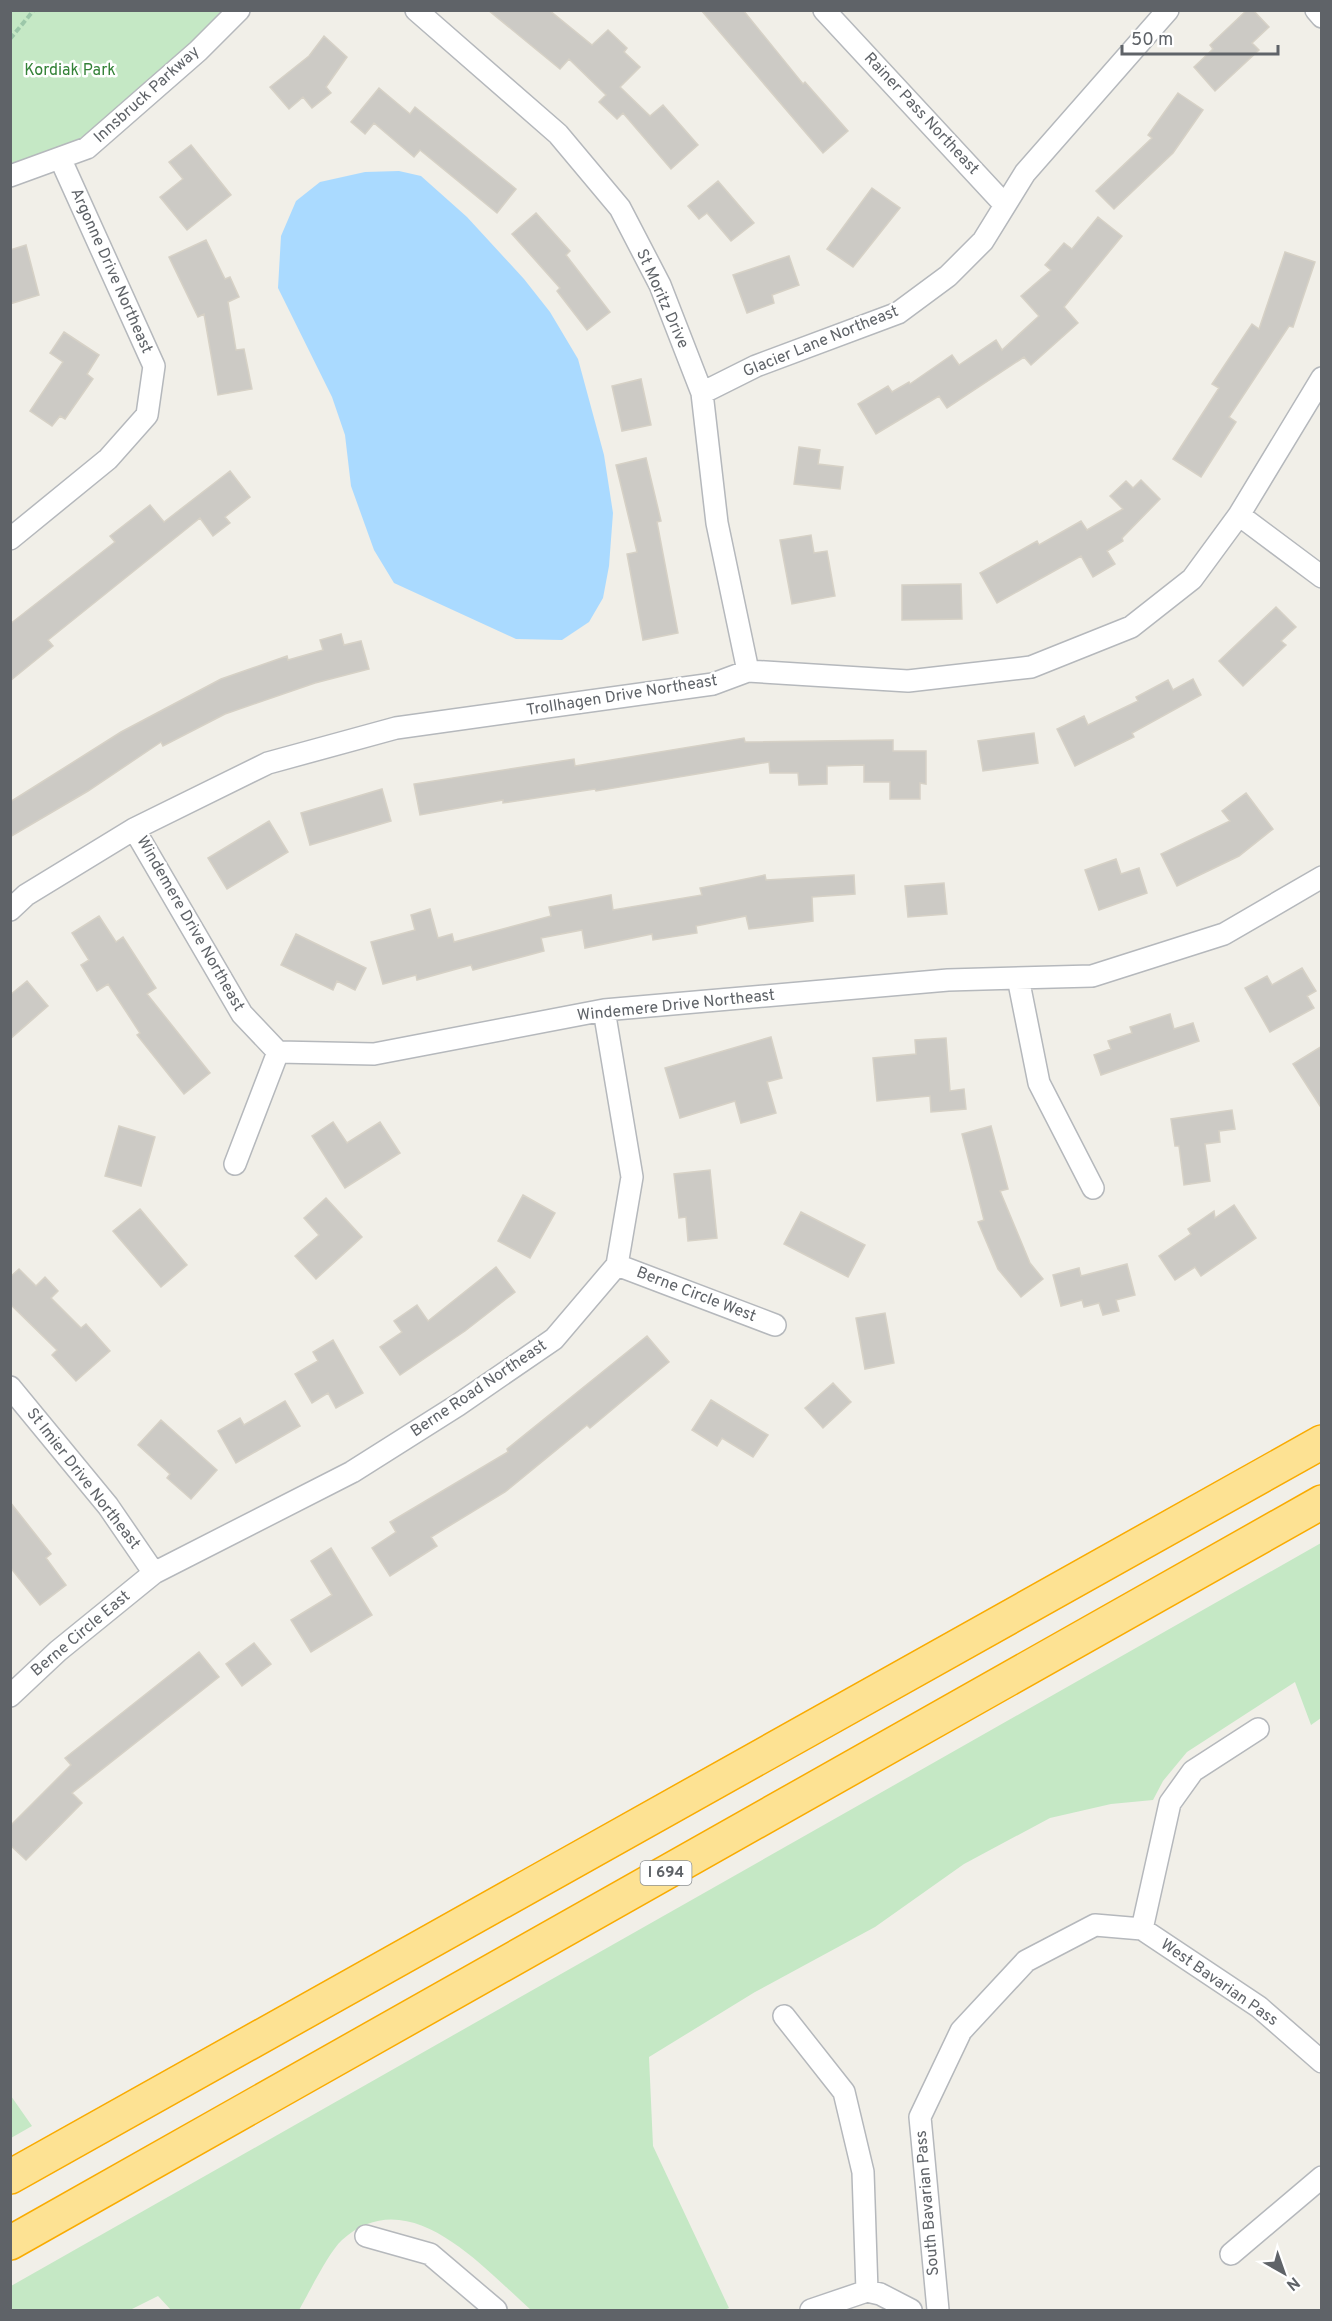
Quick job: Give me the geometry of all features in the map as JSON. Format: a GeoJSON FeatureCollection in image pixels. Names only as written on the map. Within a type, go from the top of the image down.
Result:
{"type":"FeatureCollection","features":[{"type":"Feature","properties":{"kind":"highway"},"geometry":{"type":"LineString","coordinates":[[10,2177],[1322,1442]]}},
{"type":"Feature","properties":{"kind":"highway","name":"I 694"},"geometry":{"type":"LineString","coordinates":[[10,2243],[1322,1502]]}},
{"type":"Feature","properties":{"kind":"street","name":"Innsbruck Parkway"},"geometry":{"type":"LineString","coordinates":[[10,176],[87,148],[239,10]]}},
{"type":"Feature","properties":{"kind":"street","name":"St Moritz Drive"},"geometry":{"type":"LineString","coordinates":[[416,10],[558,134],[620,208],[660,285],[702,393],[717,524],[748,671]]}},
{"type":"Feature","properties":{"kind":"street","name":"Glacier Lane Northeast"},"geometry":{"type":"LineString","coordinates":[[702,393],[756,366],[898,313],[948,276],[983,241],[1025,173],[1168,10]]}},
{"type":"Feature","properties":{"kind":"street"},"geometry":{"type":"LineString","coordinates":[[1316,10],[1322,17]]}},
{"type":"Feature","properties":{"kind":"street","name":"Rainer Pass Northeast"},"geometry":{"type":"LineString","coordinates":[[830,17],[1005,205]]}},
{"type":"Feature","properties":{"kind":"street","name":"Argonne Drive Northeast"},"geometry":{"type":"LineString","coordinates":[[10,540],[108,459],[147,415],[154,366],[60,158]]}},
{"type":"Feature","properties":{"kind":"street","name":"Trollhagen Drive Northeast"},"geometry":{"type":"LineString","coordinates":[[10,910],[26,895],[134,829],[268,763],[396,728],[713,684],[748,671],[908,681],[1031,667],[1131,627],[1192,579],[1239,515],[1322,378]]}},
{"type":"Feature","properties":{"kind":"street"},"geometry":{"type":"LineString","coordinates":[[1239,515],[1322,577]]}},
{"type":"Feature","properties":{"kind":"street","name":"Windemere Drive Northeast"},"geometry":{"type":"LineString","coordinates":[[134,829],[242,1014],[278,1052],[374,1054],[604,1010],[948,980],[1092,976],[1224,934],[1320,881]]}},
{"type":"Feature","properties":{"kind":"street"},"geometry":{"type":"LineString","coordinates":[[1018,978],[1039,1083],[1093,1188]]}},
{"type":"Feature","properties":{"kind":"street"},"geometry":{"type":"LineString","coordinates":[[604,1010],[632,1177],[617,1265]]}},
{"type":"Feature","properties":{"kind":"street"},"geometry":{"type":"LineString","coordinates":[[235,1164],[278,1052]]}},
{"type":"Feature","properties":{"kind":"street","name":"Berne Circle West"},"geometry":{"type":"LineString","coordinates":[[617,1265],[774,1325]]}},
{"type":"Feature","properties":{"kind":"street","name":"Berne Road Northeast"},"geometry":{"type":"LineString","coordinates":[[154,1573],[352,1472],[459,1405],[554,1339],[617,1265]]}},
{"type":"Feature","properties":{"kind":"street","name":"St Imier Drive Northeast"},"geometry":{"type":"LineString","coordinates":[[10,1387],[108,1506],[154,1573]]}},
{"type":"Feature","properties":{"kind":"street","name":"Berne Circle East"},"geometry":{"type":"LineString","coordinates":[[10,1696],[58,1651],[154,1573]]}},
{"type":"Feature","properties":{"kind":"street"},"geometry":{"type":"LineString","coordinates":[[1142,1929],[1170,1803],[1193,1771],[1258,1729]]}},
{"type":"Feature","properties":{"kind":"street","name":"South Bavarian Pass"},"geometry":{"type":"LineString","coordinates":[[938,2310],[920,2117],[961,2031],[1026,1961],[1095,1925],[1142,1929]]}},
{"type":"Feature","properties":{"kind":"street","name":"West Bavarian Pass"},"geometry":{"type":"LineString","coordinates":[[1142,1929],[1259,2007],[1322,2062]]}},
{"type":"Feature","properties":{"kind":"street"},"geometry":{"type":"LineString","coordinates":[[784,2016],[844,2092],[863,2172],[867,2291]]}},
{"type":"Feature","properties":{"kind":"street"},"geometry":{"type":"LineString","coordinates":[[1231,2254],[1322,2177]]}},
{"type":"Feature","properties":{"kind":"street"},"geometry":{"type":"LineString","coordinates":[[366,2236],[430,2254],[496,2310]]}},
{"type":"Feature","properties":{"kind":"street"},"geometry":{"type":"LineString","coordinates":[[811,2310],[867,2291],[880,2294],[911,2310]]}},
{"type":"Feature","properties":{"kind":"path"},"geometry":{"type":"LineString","coordinates":[[10,39],[34,10]]}},
{"type":"Feature","properties":{"kind":"green space","name":"Kordiak Park"},"geometry":{"type":"Polygon","coordinates":[[[11,11],[229,11],[121,107],[78,140],[11,168],[11,11]]]}},
{"type":"Feature","properties":{"kind":"green space"},"geometry":{"type":"Polygon","coordinates":[[[1321,1543],[1321,1718],[1311,1725],[1295,1682],[1187,1752],[1163,1781],[1153,1800],[1111,1804],[1050,1818],[964,1864],[875,1927],[755,1992],[649,2057],[653,2146],[729,2308],[724,2310],[531,2310],[490,2272],[443,2236],[418,2224],[393,2220],[367,2224],[342,2240],[325,2263],[299,2310],[171,2310],[158,2296],[130,2310],[11,2310],[11,2286],[1321,1543]]]}},
{"type":"Feature","properties":{"kind":"green space"},"geometry":{"type":"Polygon","coordinates":[[[11,2096],[32,2126],[10,2138],[11,2096]]]}},
{"type":"Feature","properties":{"kind":"water"},"geometry":{"type":"Polygon","coordinates":[[[399,171],[421,176],[467,217],[524,279],[550,312],[578,359],[604,455],[613,513],[609,566],[603,598],[589,622],[562,640],[516,639],[394,583],[374,550],[351,486],[345,435],[332,397],[278,288],[281,236],[296,201],[320,182],[365,172],[399,171]]]}},
{"type":"Feature","properties":{"kind":"building"},"geometry":{"type":"Polygon","coordinates":[[[488,10],[549,10],[592,45],[608,30],[627,48],[624,52],[640,67],[620,87],[650,116],[663,105],[698,145],[671,169],[623,113],[617,119],[599,102],[606,95],[569,59],[560,69],[488,10]]]}},
{"type":"Feature","properties":{"kind":"building"},"geometry":{"type":"Polygon","coordinates":[[[701,10],[743,10],[803,84],[805,82],[848,131],[823,153],[701,10]]]}},
{"type":"Feature","properties":{"kind":"building"},"geometry":{"type":"Polygon","coordinates":[[[1247,10],[1253,10],[1269,27],[1252,43],[1259,50],[1215,91],[1194,67],[1213,49],[1210,45],[1247,10]]]}},
{"type":"Feature","properties":{"kind":"building"},"geometry":{"type":"Polygon","coordinates":[[[324,36],[347,57],[326,87],[331,93],[312,108],[303,97],[289,109],[270,87],[309,56],[324,36]]]}},
{"type":"Feature","properties":{"kind":"building"},"geometry":{"type":"Polygon","coordinates":[[[379,88],[410,114],[415,107],[516,189],[497,213],[420,150],[414,157],[374,123],[365,134],[351,122],[379,88]]]}},
{"type":"Feature","properties":{"kind":"building"},"geometry":{"type":"Polygon","coordinates":[[[1178,93],[1203,110],[1173,153],[1114,209],[1096,191],[1152,138],[1148,135],[1178,93]]]}},
{"type":"Feature","properties":{"kind":"building"},"geometry":{"type":"Polygon","coordinates":[[[191,145],[231,195],[187,230],[160,197],[183,179],[169,162],[191,145]]]}},
{"type":"Feature","properties":{"kind":"building"},"geometry":{"type":"Polygon","coordinates":[[[718,181],[754,223],[731,241],[707,213],[699,219],[688,206],[718,181]]]}},
{"type":"Feature","properties":{"kind":"building"},"geometry":{"type":"Polygon","coordinates":[[[872,188],[900,208],[853,267],[827,249],[872,188]]]}},
{"type":"Feature","properties":{"kind":"building"},"geometry":{"type":"Polygon","coordinates":[[[536,213],[570,251],[566,255],[610,312],[587,330],[557,291],[560,288],[512,234],[536,213]]]}},
{"type":"Feature","properties":{"kind":"building"},"geometry":{"type":"Polygon","coordinates":[[[1098,217],[1122,236],[1064,307],[1078,323],[1031,365],[1024,357],[947,408],[939,396],[876,434],[858,404],[888,386],[892,392],[909,382],[910,384],[952,355],[959,365],[996,340],[1002,350],[1039,316],[1021,296],[1051,270],[1045,265],[1064,243],[1072,249],[1098,217]]]}},
{"type":"Feature","properties":{"kind":"building"},"geometry":{"type":"Polygon","coordinates":[[[206,240],[225,279],[230,277],[239,297],[228,302],[236,350],[244,349],[252,389],[218,395],[204,314],[198,317],[169,257],[206,240]]]}},
{"type":"Feature","properties":{"kind":"building"},"geometry":{"type":"Polygon","coordinates":[[[26,245],[39,295],[10,304],[10,250],[26,245]]]}},
{"type":"Feature","properties":{"kind":"building"},"geometry":{"type":"Polygon","coordinates":[[[1285,252],[1315,262],[1293,327],[1289,326],[1229,417],[1236,422],[1201,477],[1173,459],[1219,388],[1212,384],[1252,324],[1259,329],[1285,252]]]}},
{"type":"Feature","properties":{"kind":"building"},"geometry":{"type":"Polygon","coordinates":[[[789,256],[799,285],[772,295],[774,303],[747,313],[733,275],[789,256]]]}},
{"type":"Feature","properties":{"kind":"building"},"geometry":{"type":"Polygon","coordinates":[[[64,332],[99,355],[87,374],[93,379],[65,419],[60,416],[52,426],[30,411],[63,362],[50,353],[64,332]]]}},
{"type":"Feature","properties":{"kind":"building"},"geometry":{"type":"Polygon","coordinates":[[[641,379],[651,425],[622,431],[612,386],[641,379]]]}},
{"type":"Feature","properties":{"kind":"building"},"geometry":{"type":"Polygon","coordinates":[[[799,447],[820,450],[818,464],[843,467],[840,489],[794,484],[799,447]]]}},
{"type":"Feature","properties":{"kind":"building"},"geometry":{"type":"Polygon","coordinates":[[[646,458],[661,521],[657,522],[678,633],[643,640],[627,554],[637,552],[616,465],[646,458]]]}},
{"type":"Feature","properties":{"kind":"building"},"geometry":{"type":"Polygon","coordinates":[[[230,471],[250,497],[225,517],[230,523],[213,536],[200,518],[48,640],[53,646],[10,681],[10,624],[115,542],[110,536],[150,505],[164,522],[230,471]]]}},
{"type":"Feature","properties":{"kind":"building"},"geometry":{"type":"Polygon","coordinates":[[[1141,480],[1160,499],[1122,538],[1123,541],[1107,551],[1115,564],[1093,577],[1081,556],[997,603],[980,573],[1037,541],[1039,545],[1081,521],[1087,530],[1123,509],[1110,496],[1126,481],[1133,488],[1141,480]]]}},
{"type":"Feature","properties":{"kind":"building"},"geometry":{"type":"Polygon","coordinates":[[[811,535],[814,553],[827,551],[835,596],[792,604],[780,540],[811,535]]]}},
{"type":"Feature","properties":{"kind":"building"},"geometry":{"type":"Polygon","coordinates":[[[961,584],[962,619],[902,620],[902,585],[961,584]]]}},
{"type":"Feature","properties":{"kind":"building"},"geometry":{"type":"Polygon","coordinates":[[[1276,607],[1296,627],[1281,641],[1286,645],[1243,686],[1219,661],[1276,607]]]}},
{"type":"Feature","properties":{"kind":"building"},"geometry":{"type":"Polygon","coordinates":[[[341,634],[344,645],[361,641],[369,669],[315,683],[225,714],[163,746],[161,742],[88,791],[10,837],[10,802],[121,732],[221,679],[287,656],[288,660],[323,650],[320,640],[341,634]]]}},
{"type":"Feature","properties":{"kind":"building"},"geometry":{"type":"Polygon","coordinates":[[[1193,679],[1201,695],[1132,733],[1134,737],[1075,766],[1057,729],[1084,716],[1088,725],[1138,701],[1136,697],[1168,680],[1173,690],[1193,679]]]}},
{"type":"Feature","properties":{"kind":"building"},"geometry":{"type":"Polygon","coordinates":[[[1034,733],[1038,763],[983,771],[978,741],[1034,733]]]}},
{"type":"Feature","properties":{"kind":"building"},"geometry":{"type":"Polygon","coordinates":[[[744,738],[745,742],[893,740],[893,751],[926,751],[926,784],[920,783],[920,799],[890,799],[890,782],[864,782],[864,765],[827,766],[827,784],[799,785],[798,773],[770,773],[769,762],[596,791],[595,789],[503,803],[503,800],[420,815],[414,784],[574,759],[575,766],[744,738]]]}},
{"type":"Feature","properties":{"kind":"building"},"geometry":{"type":"Polygon","coordinates":[[[382,789],[391,821],[310,845],[301,813],[382,789]]]}},
{"type":"Feature","properties":{"kind":"building"},"geometry":{"type":"Polygon","coordinates":[[[1246,793],[1273,829],[1239,856],[1177,886],[1161,854],[1230,821],[1222,811],[1246,793]]]}},
{"type":"Feature","properties":{"kind":"building"},"geometry":{"type":"Polygon","coordinates":[[[269,821],[288,852],[227,889],[208,858],[269,821]]]}},
{"type":"Feature","properties":{"kind":"building"},"geometry":{"type":"Polygon","coordinates":[[[1116,859],[1121,874],[1139,868],[1147,893],[1099,910],[1085,870],[1116,859]]]}},
{"type":"Feature","properties":{"kind":"building"},"geometry":{"type":"Polygon","coordinates":[[[765,875],[766,880],[854,875],[855,894],[812,897],[813,921],[749,929],[746,916],[696,926],[697,933],[653,940],[652,934],[585,948],[582,930],[541,938],[544,951],[473,970],[471,965],[417,980],[416,975],[383,984],[371,942],[415,930],[411,915],[430,909],[438,938],[452,934],[454,942],[551,916],[549,907],[611,895],[613,910],[702,895],[700,888],[765,875]]]}},
{"type":"Feature","properties":{"kind":"building"},"geometry":{"type":"Polygon","coordinates":[[[944,883],[947,914],[908,917],[905,886],[944,883]]]}},
{"type":"Feature","properties":{"kind":"building"},"geometry":{"type":"Polygon","coordinates":[[[99,916],[116,942],[123,937],[156,988],[147,994],[210,1073],[184,1094],[137,1035],[140,1033],[108,984],[97,991],[81,965],[89,960],[72,933],[99,916]]]}},
{"type":"Feature","properties":{"kind":"building"},"geometry":{"type":"Polygon","coordinates":[[[296,934],[366,968],[355,990],[337,981],[333,990],[281,965],[296,934]]]}},
{"type":"Feature","properties":{"kind":"building"},"geometry":{"type":"Polygon","coordinates":[[[1302,968],[1316,991],[1307,996],[1314,1008],[1270,1032],[1245,988],[1267,976],[1272,985],[1302,968]]]}},
{"type":"Feature","properties":{"kind":"building"},"geometry":{"type":"Polygon","coordinates":[[[27,981],[48,1006],[10,1039],[10,995],[27,981]]]}},
{"type":"Feature","properties":{"kind":"building"},"geometry":{"type":"Polygon","coordinates":[[[1170,1014],[1174,1029],[1193,1023],[1199,1041],[1101,1075],[1094,1055],[1111,1049],[1108,1041],[1132,1033],[1130,1027],[1170,1014]]]}},
{"type":"Feature","properties":{"kind":"building"},"geometry":{"type":"Polygon","coordinates":[[[771,1037],[782,1078],[767,1082],[776,1113],[741,1123],[735,1101],[680,1118],[665,1068],[771,1037]]]}},
{"type":"Feature","properties":{"kind":"building"},"geometry":{"type":"Polygon","coordinates":[[[946,1038],[950,1091],[964,1089],[966,1109],[931,1112],[930,1096],[877,1101],[873,1058],[916,1054],[915,1040],[946,1038]]]}},
{"type":"Feature","properties":{"kind":"building"},"geometry":{"type":"Polygon","coordinates":[[[1322,1046],[1322,1109],[1293,1064],[1322,1046]]]}},
{"type":"Feature","properties":{"kind":"building"},"geometry":{"type":"Polygon","coordinates":[[[1232,1110],[1235,1129],[1219,1131],[1220,1142],[1205,1144],[1210,1181],[1184,1185],[1179,1146],[1175,1146],[1171,1119],[1232,1110]]]}},
{"type":"Feature","properties":{"kind":"building"},"geometry":{"type":"Polygon","coordinates":[[[333,1122],[347,1143],[380,1122],[400,1153],[345,1188],[312,1136],[333,1122]]]}},
{"type":"Feature","properties":{"kind":"building"},"geometry":{"type":"Polygon","coordinates":[[[119,1126],[155,1137],[141,1186],[105,1176],[119,1126]]]}},
{"type":"Feature","properties":{"kind":"building"},"geometry":{"type":"Polygon","coordinates":[[[991,1126],[1008,1189],[1000,1191],[1030,1263],[1043,1279],[1021,1297],[998,1269],[978,1222],[984,1220],[962,1134],[991,1126]]]}},
{"type":"Feature","properties":{"kind":"building"},"geometry":{"type":"Polygon","coordinates":[[[710,1170],[717,1238],[688,1241],[686,1217],[679,1218],[674,1174],[710,1170]]]}},
{"type":"Feature","properties":{"kind":"building"},"geometry":{"type":"Polygon","coordinates":[[[523,1195],[555,1213],[530,1258],[498,1241],[523,1195]]]}},
{"type":"Feature","properties":{"kind":"building"},"geometry":{"type":"Polygon","coordinates":[[[326,1198],[362,1237],[316,1279],[295,1256],[319,1235],[304,1218],[326,1198]]]}},
{"type":"Feature","properties":{"kind":"building"},"geometry":{"type":"Polygon","coordinates":[[[1234,1205],[1256,1238],[1201,1276],[1195,1267],[1175,1280],[1159,1256],[1191,1234],[1188,1229],[1214,1211],[1215,1218],[1234,1205]]]}},
{"type":"Feature","properties":{"kind":"building"},"geometry":{"type":"Polygon","coordinates":[[[140,1209],[187,1265],[161,1287],[113,1231],[140,1209]]]}},
{"type":"Feature","properties":{"kind":"building"},"geometry":{"type":"Polygon","coordinates":[[[801,1212],[865,1245],[848,1277],[784,1244],[801,1212]]]}},
{"type":"Feature","properties":{"kind":"building"},"geometry":{"type":"Polygon","coordinates":[[[1127,1264],[1135,1295],[1116,1300],[1119,1311],[1103,1315],[1099,1303],[1084,1307],[1082,1300],[1061,1306],[1053,1275],[1079,1268],[1081,1276],[1127,1264]]]}},
{"type":"Feature","properties":{"kind":"building"},"geometry":{"type":"Polygon","coordinates":[[[496,1267],[515,1292],[465,1331],[400,1375],[380,1347],[402,1332],[394,1321],[417,1305],[428,1321],[496,1267]]]}},
{"type":"Feature","properties":{"kind":"building"},"geometry":{"type":"Polygon","coordinates":[[[19,1269],[36,1286],[45,1277],[58,1291],[51,1298],[81,1328],[86,1324],[110,1351],[76,1381],[52,1355],[57,1350],[10,1304],[10,1277],[19,1269]]]}},
{"type":"Feature","properties":{"kind":"building"},"geometry":{"type":"Polygon","coordinates":[[[885,1313],[894,1363],[865,1369],[856,1318],[885,1313]]]}},
{"type":"Feature","properties":{"kind":"building"},"geometry":{"type":"Polygon","coordinates":[[[647,1336],[669,1362],[590,1428],[587,1425],[505,1492],[431,1537],[437,1546],[390,1576],[372,1548],[396,1532],[390,1522],[508,1452],[507,1449],[647,1336]]]}},
{"type":"Feature","properties":{"kind":"building"},"geometry":{"type":"Polygon","coordinates":[[[333,1340],[363,1393],[336,1408],[328,1393],[312,1403],[295,1374],[318,1361],[313,1352],[333,1340]]]}},
{"type":"Feature","properties":{"kind":"building"},"geometry":{"type":"Polygon","coordinates":[[[833,1383],[851,1402],[823,1428],[805,1408],[833,1383]]]}},
{"type":"Feature","properties":{"kind":"building"},"geometry":{"type":"Polygon","coordinates":[[[711,1400],[768,1435],[753,1457],[722,1438],[717,1446],[692,1430],[711,1400]]]}},
{"type":"Feature","properties":{"kind":"building"},"geometry":{"type":"Polygon","coordinates":[[[285,1401],[300,1426],[236,1463],[218,1431],[240,1418],[244,1425],[285,1401]]]}},
{"type":"Feature","properties":{"kind":"building"},"geometry":{"type":"Polygon","coordinates":[[[161,1420],[217,1470],[191,1499],[167,1478],[170,1474],[138,1445],[161,1420]]]}},
{"type":"Feature","properties":{"kind":"building"},"geometry":{"type":"Polygon","coordinates":[[[10,1502],[51,1554],[46,1558],[66,1585],[40,1605],[10,1567],[10,1502]]]}},
{"type":"Feature","properties":{"kind":"building"},"geometry":{"type":"Polygon","coordinates":[[[331,1548],[372,1615],[311,1652],[291,1620],[332,1595],[311,1561],[331,1548]]]}},
{"type":"Feature","properties":{"kind":"building"},"geometry":{"type":"Polygon","coordinates":[[[254,1643],[271,1664],[242,1686],[226,1664],[254,1643]]]}},
{"type":"Feature","properties":{"kind":"building"},"geometry":{"type":"Polygon","coordinates":[[[199,1652],[219,1677],[72,1793],[82,1803],[26,1860],[10,1845],[10,1826],[71,1765],[65,1758],[199,1652]]]}}]}
